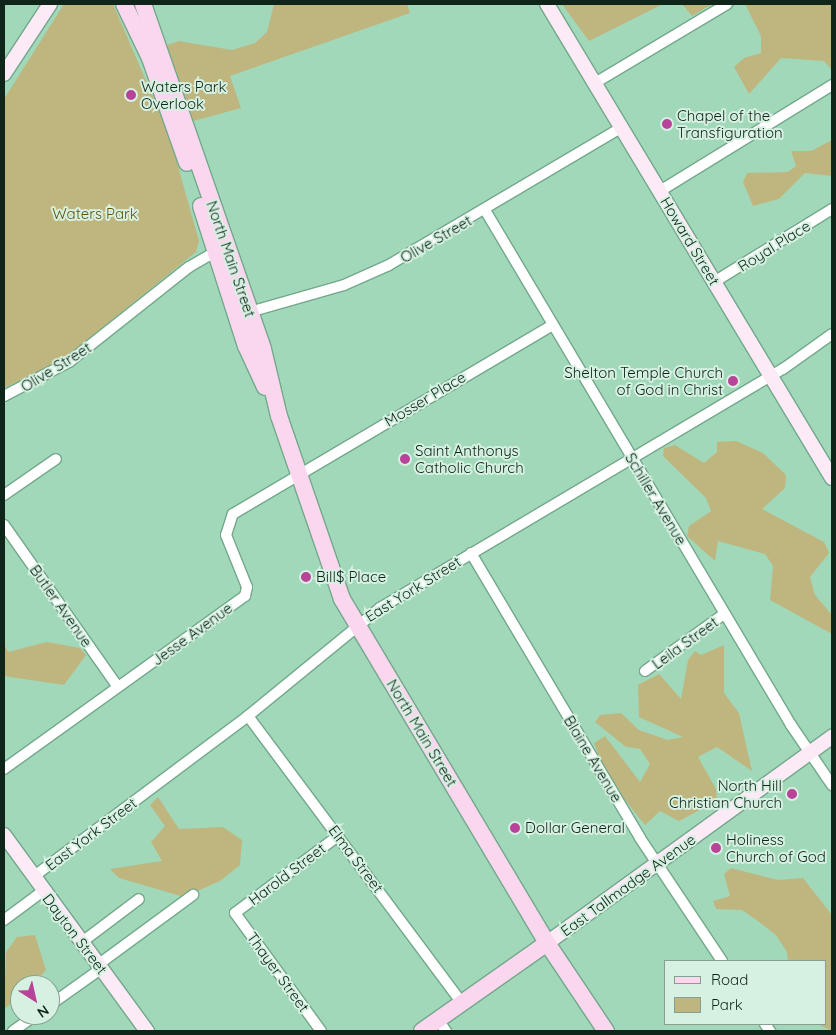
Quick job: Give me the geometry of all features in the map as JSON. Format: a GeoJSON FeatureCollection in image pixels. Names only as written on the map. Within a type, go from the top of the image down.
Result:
{"type":"FeatureCollection","features":[{"type":"Feature","properties":{"kind":"main road"},"geometry":{"type":"LineString","coordinates":[[5,70],[50,4]]}},
{"type":"Feature","properties":{"kind":"main road"},"geometry":{"type":"LineString","coordinates":[[124,4],[174,105]]}},
{"type":"Feature","properties":{"kind":"main road"},"geometry":{"type":"LineString","coordinates":[[143,4],[174,105]]}},
{"type":"Feature","properties":{"kind":"main road","name":"Howard Street"},"geometry":{"type":"LineString","coordinates":[[547,4],[832,478]]}},
{"type":"Feature","properties":{"kind":"main road","name":"North Main Street"},"geometry":{"type":"LineString","coordinates":[[174,105],[243,314],[342,598],[356,626],[547,943],[606,1031]]}},
{"type":"Feature","properties":{"kind":"main road","name":"East Tallmadge Avenue"},"geometry":{"type":"LineString","coordinates":[[422,1031],[442,1026],[462,1003],[832,737]]}},
{"type":"Feature","properties":{"kind":"main road","name":"Dayton Street"},"geometry":{"type":"LineString","coordinates":[[4,835],[43,891],[148,1031]]}},
{"type":"Feature","properties":{"kind":"street"},"geometry":{"type":"LineString","coordinates":[[595,83],[727,4]]}},
{"type":"Feature","properties":{"kind":"street"},"geometry":{"type":"LineString","coordinates":[[660,191],[832,85]]}},
{"type":"Feature","properties":{"kind":"street","name":"Olive Street"},"geometry":{"type":"LineString","coordinates":[[243,314],[364,277],[485,210],[621,128]]}},
{"type":"Feature","properties":{"kind":"street","name":"Royal Place"},"geometry":{"type":"LineString","coordinates":[[714,282],[832,209]]}},
{"type":"Feature","properties":{"kind":"street","name":"Schiller Avenue"},"geometry":{"type":"LineString","coordinates":[[485,210],[724,614],[810,754],[832,785]]}},
{"type":"Feature","properties":{"kind":"street","name":"Olive Street"},"geometry":{"type":"LineString","coordinates":[[4,396],[69,362],[219,243]]}},
{"type":"Feature","properties":{"kind":"street","name":"Mosser Place"},"geometry":{"type":"LineString","coordinates":[[299,474],[552,325]]}},
{"type":"Feature","properties":{"kind":"street","name":"East York Street"},"geometry":{"type":"LineString","coordinates":[[33,877],[248,716],[356,626],[471,553],[770,375],[832,334]]}},
{"type":"Feature","properties":{"kind":"street"},"geometry":{"type":"LineString","coordinates":[[4,495],[56,459]]}},
{"type":"Feature","properties":{"kind":"street","name":"Jesse Avenue"},"geometry":{"type":"LineString","coordinates":[[4,769],[245,596],[247,587],[226,535],[227,520],[299,474]]}},
{"type":"Feature","properties":{"kind":"street","name":"Butler Avenue"},"geometry":{"type":"LineString","coordinates":[[4,525],[118,687]]}},
{"type":"Feature","properties":{"kind":"street","name":"Blaine Avenue"},"geometry":{"type":"LineString","coordinates":[[471,553],[656,864],[721,960]]}},
{"type":"Feature","properties":{"kind":"street","name":"Leila Street"},"geometry":{"type":"LineString","coordinates":[[645,671],[724,614]]}},
{"type":"Feature","properties":{"kind":"street","name":"Elma Street"},"geometry":{"type":"LineString","coordinates":[[248,716],[462,1003]]}},
{"type":"Feature","properties":{"kind":"street","name":"Harold Street"},"geometry":{"type":"LineString","coordinates":[[235,913],[338,836]]}},
{"type":"Feature","properties":{"kind":"street","name":"East York Street"},"geometry":{"type":"LineString","coordinates":[[4,920],[43,891]]}},
{"type":"Feature","properties":{"kind":"street"},"geometry":{"type":"LineString","coordinates":[[60,997],[193,895]]}},
{"type":"Feature","properties":{"kind":"street"},"geometry":{"type":"LineString","coordinates":[[82,942],[139,899]]}},
{"type":"Feature","properties":{"kind":"street","name":"Thayer Street"},"geometry":{"type":"LineString","coordinates":[[235,913],[321,1031]]}},
{"type":"Feature","properties":{"kind":"green space","name":"Waters Park"},"geometry":{"type":"Polygon","coordinates":[[[64,4],[113,4],[169,134],[199,241],[196,252],[61,361],[4,388],[4,99],[64,4]]]}},
{"type":"Feature","properties":{"kind":"green space"},"geometry":{"type":"Polygon","coordinates":[[[274,4],[407,4],[410,13],[230,76],[241,108],[186,123],[161,47],[179,41],[232,50],[255,43],[267,32],[274,4]]]}},
{"type":"Feature","properties":{"kind":"green space"},"geometry":{"type":"Polygon","coordinates":[[[562,4],[663,4],[589,41],[562,4]]]}},
{"type":"Feature","properties":{"kind":"green space"},"geometry":{"type":"Polygon","coordinates":[[[682,4],[712,4],[692,16],[682,4]]]}},
{"type":"Feature","properties":{"kind":"green space"},"geometry":{"type":"Polygon","coordinates":[[[745,4],[832,4],[832,70],[824,61],[781,58],[749,94],[734,67],[744,58],[761,53],[761,36],[745,4]]]}},
{"type":"Feature","properties":{"kind":"green space"},"geometry":{"type":"Polygon","coordinates":[[[832,140],[832,176],[805,173],[779,199],[753,206],[743,182],[747,173],[788,172],[796,166],[791,151],[811,151],[832,140]]]}},
{"type":"Feature","properties":{"kind":"green space"},"geometry":{"type":"Polygon","coordinates":[[[736,441],[763,453],[786,475],[785,488],[762,509],[824,542],[829,553],[810,577],[815,595],[832,615],[832,634],[770,600],[773,566],[765,554],[718,541],[715,561],[687,536],[689,526],[711,511],[706,498],[663,456],[664,448],[675,445],[704,463],[717,452],[717,442],[736,441]]]}},
{"type":"Feature","properties":{"kind":"green space"},"geometry":{"type":"Polygon","coordinates":[[[47,642],[80,648],[86,655],[64,685],[4,676],[4,644],[8,652],[47,642]]]}},
{"type":"Feature","properties":{"kind":"green space"},"geometry":{"type":"Polygon","coordinates":[[[724,645],[724,693],[739,713],[752,771],[717,747],[698,757],[716,789],[717,801],[679,821],[660,811],[645,825],[606,776],[594,743],[605,736],[640,782],[650,764],[640,749],[626,747],[595,722],[600,715],[621,713],[639,730],[668,740],[683,737],[639,717],[638,685],[659,674],[681,699],[688,660],[695,651],[701,655],[724,645]]]}},
{"type":"Feature","properties":{"kind":"green space"},"geometry":{"type":"Polygon","coordinates":[[[158,797],[179,829],[223,827],[242,840],[240,865],[220,881],[184,897],[119,878],[110,869],[162,861],[151,842],[165,826],[150,805],[158,797]]]}},
{"type":"Feature","properties":{"kind":"green space"},"geometry":{"type":"Polygon","coordinates":[[[731,868],[778,880],[803,878],[832,915],[832,1031],[820,1025],[826,1025],[826,960],[788,960],[787,952],[776,935],[755,919],[742,910],[716,909],[713,901],[730,896],[724,874],[731,868]]]}},
{"type":"Feature","properties":{"kind":"green space"},"geometry":{"type":"Polygon","coordinates":[[[35,935],[46,970],[42,975],[10,975],[10,1004],[4,1009],[6,952],[17,937],[35,935]]]}},
{"type":"Feature","properties":{"kind":"place","name":"Waters Park Overlook"},"geometry":{"type":"Point","coordinates":[131,95]}},
{"type":"Feature","properties":{"kind":"place","name":"Chapel of the Transfiguration"},"geometry":{"type":"Point","coordinates":[667,124]}},
{"type":"Feature","properties":{"kind":"place","name":"Shelton Temple Church of God in Christ"},"geometry":{"type":"Point","coordinates":[733,381]}},
{"type":"Feature","properties":{"kind":"place","name":"Saint Anthonys Catholic Church"},"geometry":{"type":"Point","coordinates":[405,459]}},
{"type":"Feature","properties":{"kind":"place","name":"Bill$ Place"},"geometry":{"type":"Point","coordinates":[306,577]}},
{"type":"Feature","properties":{"kind":"place","name":"North Hill Christian Church"},"geometry":{"type":"Point","coordinates":[792,794]}},
{"type":"Feature","properties":{"kind":"place","name":"Dollar General"},"geometry":{"type":"Point","coordinates":[515,828]}},
{"type":"Feature","properties":{"kind":"place","name":"Holiness Church of God"},"geometry":{"type":"Point","coordinates":[716,848]}}]}
